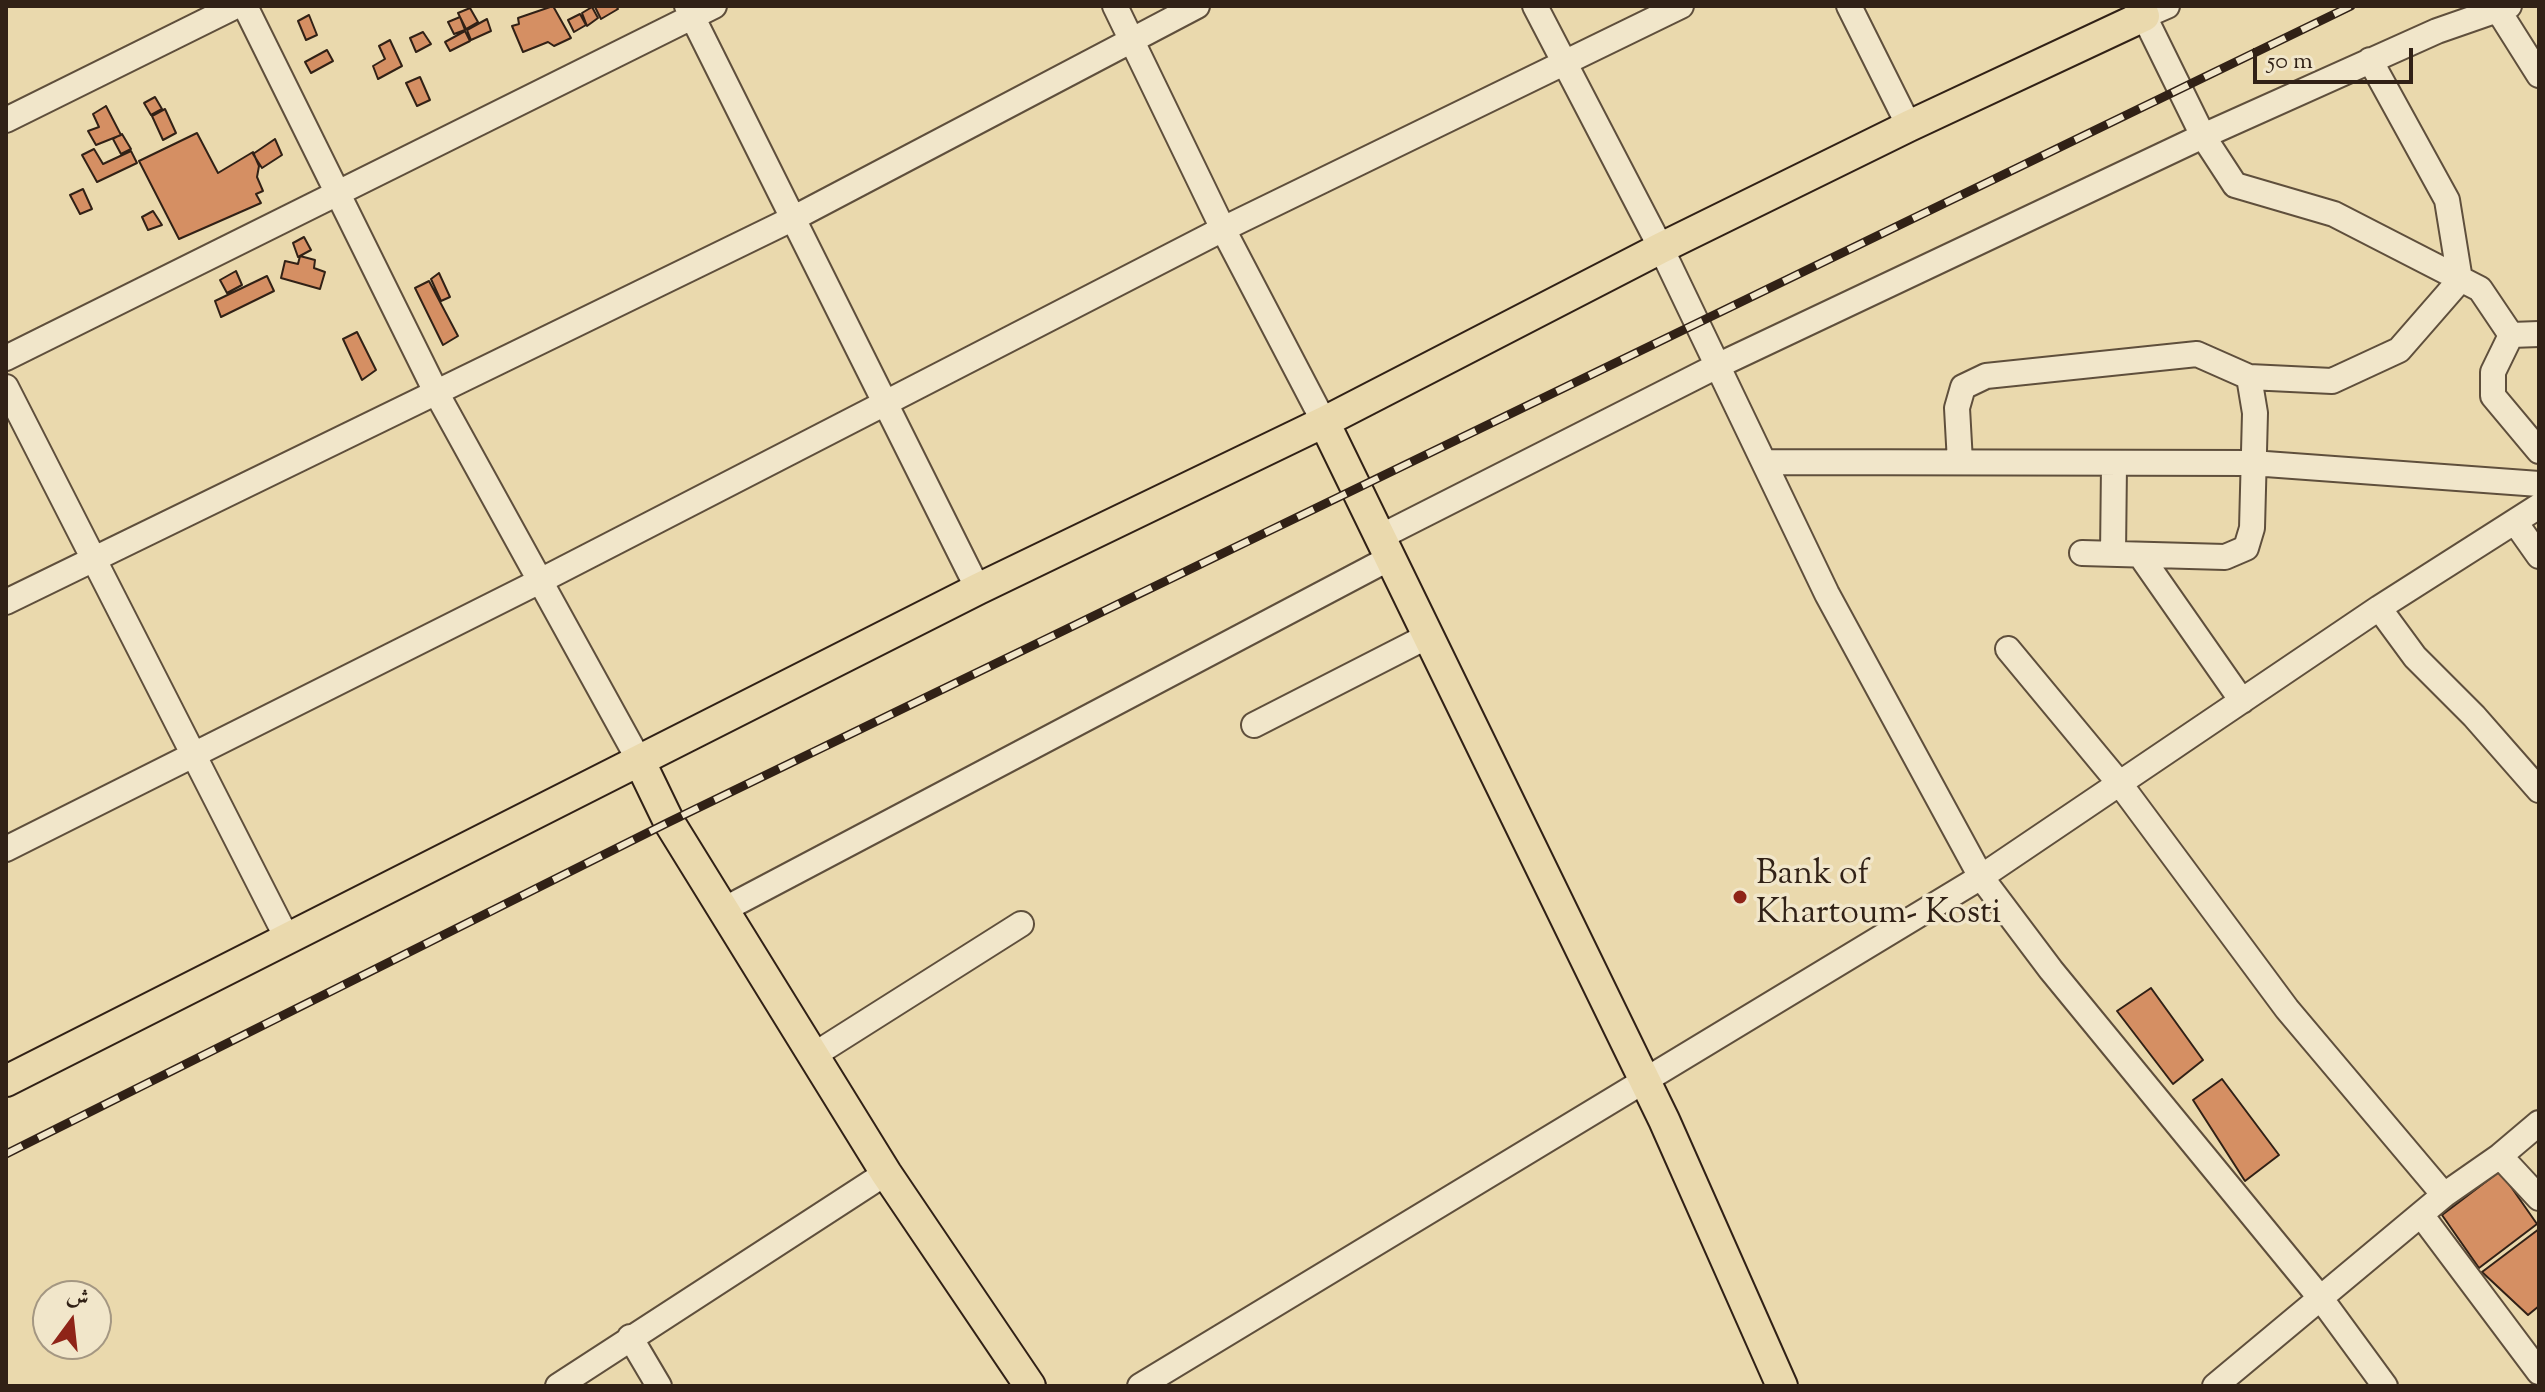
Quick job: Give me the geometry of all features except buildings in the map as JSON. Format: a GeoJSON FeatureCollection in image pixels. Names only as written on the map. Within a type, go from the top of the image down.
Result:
{"type":"FeatureCollection","features":[{"type":"Feature","properties":{"kind":"main road"},"geometry":{"type":"LineString","coordinates":[[6,1081],[978,589],[1324,422],[1661,248],[2150,9]]}},
{"type":"Feature","properties":{"kind":"main road"},"geometry":{"type":"LineString","coordinates":[[1324,422],[1645,1080],[1782,1386]]}},
{"type":"Feature","properties":{"kind":"main road"},"geometry":{"type":"LineString","coordinates":[[640,762],[669,822],[886,1173],[1030,1386]]}},
{"type":"Feature","properties":{"kind":"street"},"geometry":{"type":"LineString","coordinates":[[6,120],[236,6]]}},
{"type":"Feature","properties":{"kind":"street"},"geometry":{"type":"LineString","coordinates":[[245,6],[437,394],[640,762]]}},
{"type":"Feature","properties":{"kind":"street"},"geometry":{"type":"LineString","coordinates":[[1115,6],[1223,229],[1324,422]]}},
{"type":"Feature","properties":{"kind":"street"},"geometry":{"type":"LineString","coordinates":[[6,602],[794,218],[1197,6]]}},
{"type":"Feature","properties":{"kind":"street"},"geometry":{"type":"LineString","coordinates":[[1535,6],[1661,248],[1834,607],[1981,877],[2051,970],[2322,1300],[2385,1386]]}},
{"type":"Feature","properties":{"kind":"street"},"geometry":{"type":"LineString","coordinates":[[6,849],[540,581],[1223,229],[1681,6]]}},
{"type":"Feature","properties":{"kind":"street"},"geometry":{"type":"LineString","coordinates":[[1849,6],[1909,126]]}},
{"type":"Feature","properties":{"kind":"street"},"geometry":{"type":"LineString","coordinates":[[725,909],[1717,366],[2203,136],[2370,60],[2504,8],[2539,75]]}},
{"type":"Feature","properties":{"kind":"street"},"geometry":{"type":"LineString","coordinates":[[2150,9],[2203,136],[2235,185],[2334,214],[2480,289],[2511,335]]}},
{"type":"Feature","properties":{"kind":"street"},"geometry":{"type":"LineString","coordinates":[[6,358],[339,194],[698,10],[794,218],[978,589]]}},
{"type":"Feature","properties":{"kind":"street"},"geometry":{"type":"LineString","coordinates":[[2370,60],[2447,200],[2460,280]]}},
{"type":"Feature","properties":{"kind":"street"},"geometry":{"type":"LineString","coordinates":[[1960,462],[1957,408],[1963,387],[1986,376],[2197,354],[2249,377],[2332,381],[2399,350],[2460,280]]}},
{"type":"Feature","properties":{"kind":"street"},"geometry":{"type":"LineString","coordinates":[[2511,335],[2539,334]]}},
{"type":"Feature","properties":{"kind":"street"},"geometry":{"type":"LineString","coordinates":[[2511,335],[2493,372],[2493,396],[2539,451]]}},
{"type":"Feature","properties":{"kind":"street"},"geometry":{"type":"LineString","coordinates":[[2082,553],[2225,557],[2246,548],[2252,528],[2255,413],[2249,377]]}},
{"type":"Feature","properties":{"kind":"street"},"geometry":{"type":"LineString","coordinates":[[6,387],[287,938]]}},
{"type":"Feature","properties":{"kind":"street"},"geometry":{"type":"LineString","coordinates":[[1764,462],[2252,463],[2539,484]]}},
{"type":"Feature","properties":{"kind":"street"},"geometry":{"type":"LineString","coordinates":[[2113,554],[2114,465]]}},
{"type":"Feature","properties":{"kind":"street"},"geometry":{"type":"LineString","coordinates":[[1140,1386],[1981,877],[2379,608],[2539,506]]}},
{"type":"Feature","properties":{"kind":"street"},"geometry":{"type":"LineString","coordinates":[[2515,522],[2539,556]]}},
{"type":"Feature","properties":{"kind":"street"},"geometry":{"type":"LineString","coordinates":[[2140,555],[2242,701]]}},
{"type":"Feature","properties":{"kind":"street"},"geometry":{"type":"LineString","coordinates":[[2379,608],[2415,657],[2474,716],[2539,790]]}},
{"type":"Feature","properties":{"kind":"street"},"geometry":{"type":"LineString","coordinates":[[1254,725],[1428,636]]}},
{"type":"Feature","properties":{"kind":"street"},"geometry":{"type":"LineString","coordinates":[[2008,649],[2120,784],[2287,1009],[2444,1195]]}},
{"type":"Feature","properties":{"kind":"street"},"geometry":{"type":"LineString","coordinates":[[814,1055],[1021,924]]}},
{"type":"Feature","properties":{"kind":"street"},"geometry":{"type":"LineString","coordinates":[[2215,1386],[2322,1300],[2444,1195],[2500,1156],[2539,1123]]}},
{"type":"Feature","properties":{"kind":"street"},"geometry":{"type":"LineString","coordinates":[[2500,1156],[2539,1198]]}},
{"type":"Feature","properties":{"kind":"street"},"geometry":{"type":"LineString","coordinates":[[558,1386],[886,1173]]}},
{"type":"Feature","properties":{"kind":"street"},"geometry":{"type":"LineString","coordinates":[[2422,1216],[2539,1372]]}},
{"type":"Feature","properties":{"kind":"street"},"geometry":{"type":"LineString","coordinates":[[630,1337],[659,1386]]}},
{"type":"Feature","properties":{"kind":"railway"},"geometry":{"type":"LineString","coordinates":[[6,1154],[669,822],[2351,6]]}},
{"type":"Feature","properties":{"kind":"place","name":"Bank of Khartoum- Kosti"},"geometry":{"type":"Point","coordinates":[1740,897]}}]}
